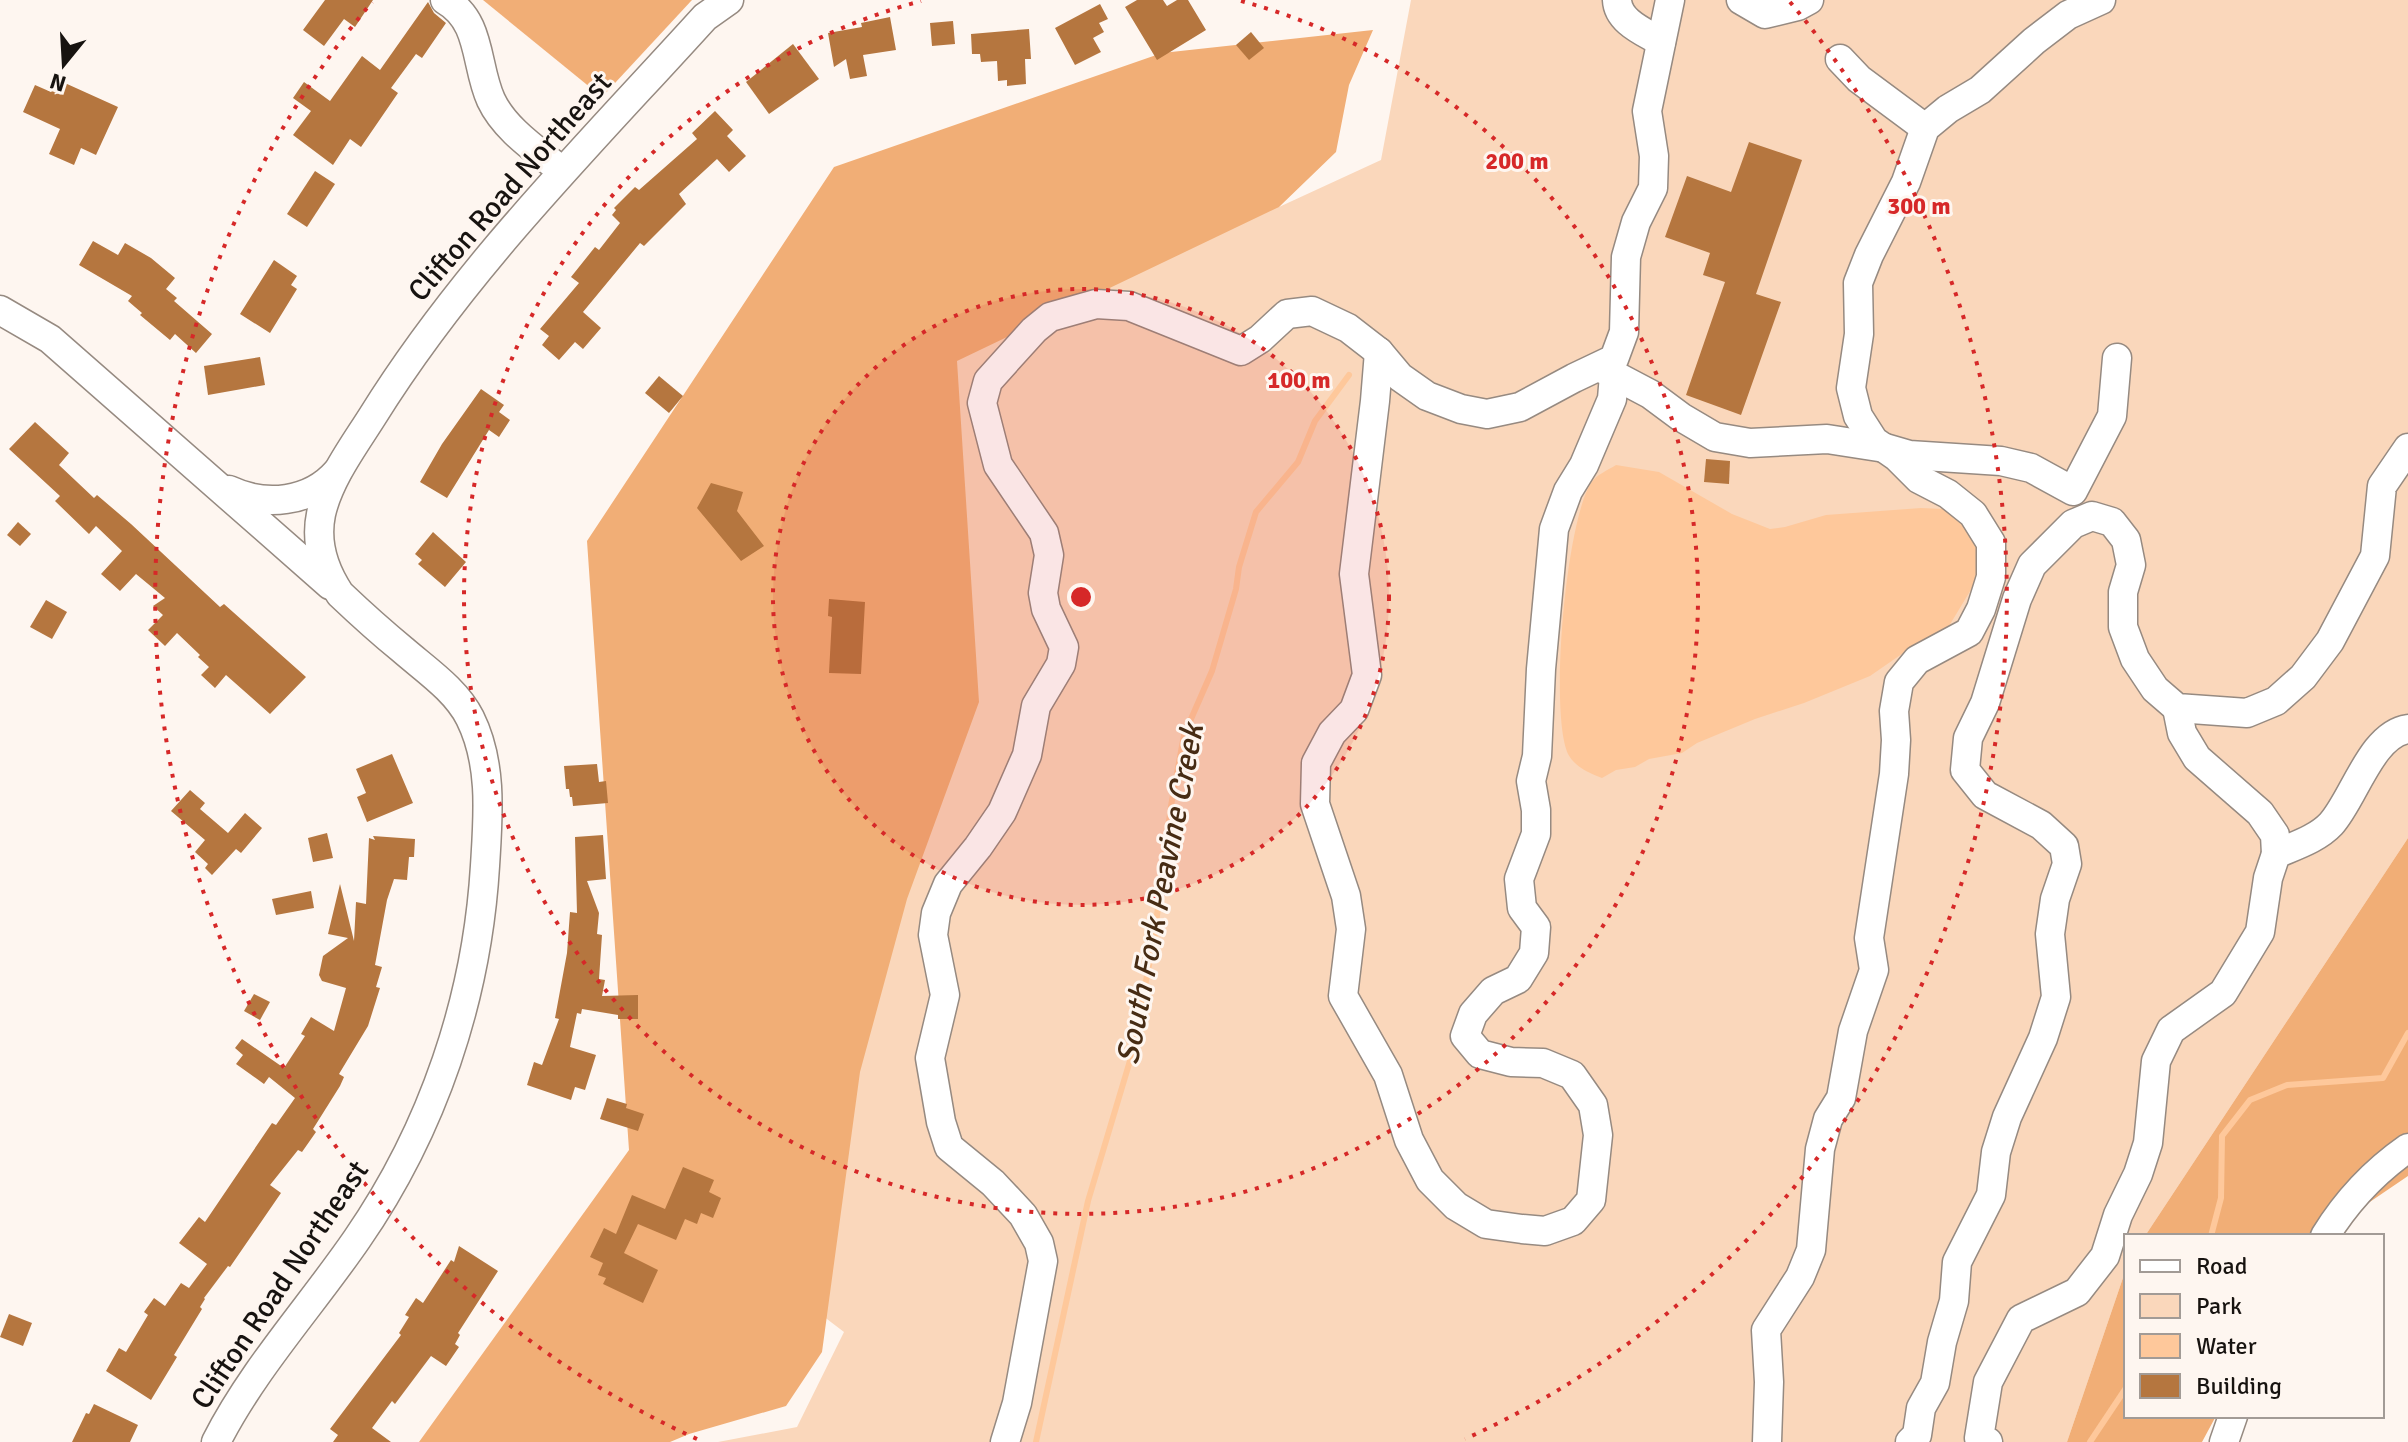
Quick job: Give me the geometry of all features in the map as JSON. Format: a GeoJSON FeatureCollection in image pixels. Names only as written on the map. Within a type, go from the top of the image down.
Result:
{"type":"FeatureCollection","features":[{"type":"Feature","properties":{"kind":"street"},"geometry":{"type":"LineString","coordinates":[[445,0],[460,9],[470,27],[491,101],[513,129],[562,171]]}},
{"type":"Feature","properties":{"kind":"street","name":"Clifton Road Northeast"},"geometry":{"type":"LineString","coordinates":[[216,1442],[253,1383],[358,1237],[404,1159],[437,1090],[460,1022],[482,912],[488,803],[484,759],[470,719],[445,687],[340,594],[328,576],[319,544],[319,527],[328,493],[342,465],[406,365],[493,250],[705,17],[729,0]]}},
{"type":"Feature","properties":{"kind":"street"},"geometry":{"type":"LineString","coordinates":[[1617,0],[1617,8],[1628,22],[1661,42]]}},
{"type":"Feature","properties":{"kind":"street"},"geometry":{"type":"LineString","coordinates":[[1379,352],[1354,574],[1367,675],[1354,710],[1332,733],[1316,763],[1315,804],[1346,896],[1351,929],[1343,996],[1388,1075],[1409,1140],[1430,1180],[1456,1206],[1486,1224],[1545,1231],[1573,1221],[1591,1200],[1598,1135],[1593,1105],[1572,1075],[1543,1063],[1511,1062],[1480,1054],[1465,1036],[1473,1014],[1493,991],[1518,979],[1534,953],[1536,927],[1522,908],[1519,879],[1536,834],[1531,781],[1537,756],[1541,669],[1554,529],[1568,491],[1584,465],[1612,399],[1607,371],[1624,332],[1626,257],[1636,222],[1653,188],[1654,156],[1647,111],[1670,0]]}},
{"type":"Feature","properties":{"kind":"street"},"geometry":{"type":"LineString","coordinates":[[1741,0],[1765,14],[1809,0]]}},
{"type":"Feature","properties":{"kind":"street"},"geometry":{"type":"LineString","coordinates":[[1767,1442],[1769,1382],[1766,1330],[1800,1277],[1811,1250],[1820,1149],[1828,1119],[1841,1098],[1853,1031],[1874,970],[1869,938],[1894,774],[1894,711],[1899,682],[1917,660],[1969,632],[1981,609],[1991,577],[1991,543],[1973,514],[1948,494],[1919,479],[1874,441],[1858,416],[1851,388],[1859,334],[1858,283],[1906,182],[1925,128],[1948,109],[1980,90],[2068,15],[2101,0]]}},
{"type":"Feature","properties":{"kind":"street"},"geometry":{"type":"LineString","coordinates":[[1840,59],[1859,79],[1925,128]]}},
{"type":"Feature","properties":{"kind":"street"},"geometry":{"type":"LineString","coordinates":[[1005,1442],[1017,1403],[1043,1261],[1039,1243],[1023,1215],[993,1183],[949,1147],[941,1122],[930,1058],[945,995],[933,935],[936,913],[948,884],[1002,812],[1027,755],[1036,706],[1061,664],[1064,647],[1046,609],[1043,593],[1049,555],[1044,533],[998,465],[982,403],[988,381],[1034,330],[1050,317],[1096,304],[1129,306],[1241,351],[1260,339],[1287,314],[1312,311],[1348,328],[1379,352],[1400,377],[1427,396],[1461,409],[1487,414],[1520,407],[1574,378],[1607,371],[1650,394],[1715,437],[1750,443],[1827,439],[1937,459],[2001,461],[2031,468],[2073,491],[2092,516],[2112,522],[2126,540],[2131,565],[2123,592],[2123,627],[2135,659],[2155,689],[2177,708],[2247,713],[2276,701],[2303,677],[2330,641],[2375,556],[2382,486],[2408,448]]}},
{"type":"Feature","properties":{"kind":"street"},"geometry":{"type":"LineString","coordinates":[[0,310],[50,339],[340,594]]}},
{"type":"Feature","properties":{"kind":"street"},"geometry":{"type":"LineString","coordinates":[[2073,491],[2112,416],[2117,358]]}},
{"type":"Feature","properties":{"kind":"street"},"geometry":{"type":"LineString","coordinates":[[208,477],[245,497],[267,502],[285,500],[318,489],[342,465]]}},
{"type":"Feature","properties":{"kind":"street"},"geometry":{"type":"LineString","coordinates":[[1910,1442],[1917,1435],[1921,1408],[1935,1383],[1942,1342],[1954,1301],[1957,1262],[1991,1195],[1996,1152],[2007,1117],[2043,1038],[2056,997],[2050,934],[2055,899],[2067,864],[2064,846],[2041,825],[1985,795],[1965,770],[1968,738],[1985,703],[2009,619],[2032,565],[2073,524],[2092,516]]}},
{"type":"Feature","properties":{"kind":"street"},"geometry":{"type":"LineString","coordinates":[[1980,1441],[1988,1382],[2021,1319],[2077,1292],[2105,1256],[2118,1215],[2138,1174],[2148,1143],[2156,1061],[2171,1030],[2223,993],[2260,932],[2268,878],[2276,854],[2275,835],[2260,813],[2197,758],[2182,733],[2177,708]]}},
{"type":"Feature","properties":{"kind":"street"},"geometry":{"type":"LineString","coordinates":[[2276,854],[2307,841],[2331,824],[2377,751],[2400,730],[2408,729]]}},
{"type":"Feature","properties":{"kind":"street"},"geometry":{"type":"LineString","coordinates":[[2326,1234],[2339,1213],[2368,1182],[2408,1148]]}},
{"type":"Feature","properties":{"kind":"street"},"geometry":{"type":"LineString","coordinates":[[2224,1442],[2232,1418]]}},
{"type":"Feature","properties":{"kind":"green space"},"geometry":{"type":"Polygon","coordinates":[[[1411,0],[2408,0],[2408,838],[2146,1234],[2124,1234],[2124,1275],[2067,1442],[718,1442],[797,1427],[844,1332],[756,1265],[802,323],[1141,88],[1279,207],[1381,160],[1411,0]]]}},
{"type":"Feature","properties":{"kind":"shaded area"},"geometry":{"type":"Polygon","coordinates":[[[483,0],[692,0],[602,97],[483,0]]]}},
{"type":"Feature","properties":{"kind":"shaded area"},"geometry":{"type":"Polygon","coordinates":[[[1373,30],[1349,85],[1336,152],[1279,207],[957,361],[979,702],[907,899],[860,1072],[822,1352],[786,1406],[670,1442],[419,1442],[629,1150],[587,541],[834,167],[1162,53],[1373,30]]]}},
{"type":"Feature","properties":{"kind":"shaded area"},"geometry":{"type":"Polygon","coordinates":[[[2408,838],[2408,1176],[2355,1212],[2338,1234],[2146,1234],[2408,838]]]}},
{"type":"Feature","properties":{"kind":"shaded area"},"geometry":{"type":"Polygon","coordinates":[[[2124,1275],[2124,1418],[2215,1418],[2202,1442],[2067,1442],[2124,1275]]]}},
{"type":"Feature","properties":{"kind":"water"},"geometry":{"type":"Polygon","coordinates":[[[1616,465],[1659,472],[1732,514],[1770,529],[1826,515],[1943,509],[1976,535],[1982,556],[1978,578],[1949,626],[1870,676],[1755,719],[1697,743],[1682,753],[1649,759],[1602,778],[1578,766],[1568,754],[1560,699],[1560,660],[1568,575],[1582,504],[1593,480],[1616,465]]]}},
{"type":"Feature","properties":{"kind":"building"},"geometry":{"type":"Polygon","coordinates":[[[325,0],[373,0],[355,27],[344,19],[324,46],[303,30],[325,0]]]}},
{"type":"Feature","properties":{"kind":"building"},"geometry":{"type":"Polygon","coordinates":[[[1137,0],[1163,0],[1167,6],[1177,0],[1188,0],[1206,30],[1157,60],[1125,7],[1137,0]]]}},
{"type":"Feature","properties":{"kind":"building"},"geometry":{"type":"Polygon","coordinates":[[[428,2],[434,13],[446,23],[422,58],[416,54],[391,88],[398,93],[361,147],[350,139],[333,165],[293,135],[311,111],[293,98],[304,82],[330,101],[362,56],[380,70],[428,2]]]}},
{"type":"Feature","properties":{"kind":"building"},"geometry":{"type":"Polygon","coordinates":[[[1100,4],[1108,19],[1099,23],[1104,32],[1093,38],[1101,52],[1075,65],[1055,28],[1100,4]]]}},
{"type":"Feature","properties":{"kind":"building"},"geometry":{"type":"Polygon","coordinates":[[[890,17],[896,50],[863,55],[867,76],[850,79],[846,59],[834,67],[828,33],[862,27],[861,23],[890,17]]]}},
{"type":"Feature","properties":{"kind":"building"},"geometry":{"type":"Polygon","coordinates":[[[953,21],[955,44],[932,46],[930,23],[953,21]]]}},
{"type":"Feature","properties":{"kind":"building"},"geometry":{"type":"Polygon","coordinates":[[[1029,29],[1031,59],[1025,59],[1026,84],[1007,86],[1007,80],[998,81],[997,61],[981,62],[980,54],[972,54],[971,34],[1029,29]]]}},
{"type":"Feature","properties":{"kind":"building"},"geometry":{"type":"Polygon","coordinates":[[[1251,32],[1264,48],[1249,60],[1236,45],[1251,32]]]}},
{"type":"Feature","properties":{"kind":"building"},"geometry":{"type":"Polygon","coordinates":[[[793,44],[819,79],[769,114],[746,82],[793,44]]]}},
{"type":"Feature","properties":{"kind":"building"},"geometry":{"type":"Polygon","coordinates":[[[56,79],[118,107],[96,155],[81,148],[74,165],[49,154],[60,129],[23,112],[35,85],[51,92],[56,79]]]}},
{"type":"Feature","properties":{"kind":"building"},"geometry":{"type":"Polygon","coordinates":[[[715,111],[733,130],[727,136],[746,156],[729,172],[717,159],[679,194],[686,204],[644,246],[640,243],[583,312],[601,328],[583,349],[575,342],[559,360],[542,345],[549,336],[540,329],[579,283],[571,277],[595,247],[599,250],[620,223],[612,215],[616,210],[614,208],[635,187],[639,190],[697,139],[692,133],[715,111]]]}},
{"type":"Feature","properties":{"kind":"building"},"geometry":{"type":"Polygon","coordinates":[[[1749,142],[1802,160],[1756,294],[1781,302],[1741,415],[1686,395],[1725,282],[1703,275],[1710,253],[1665,237],[1687,176],[1731,192],[1749,142]]]}},
{"type":"Feature","properties":{"kind":"building"},"geometry":{"type":"Polygon","coordinates":[[[315,171],[335,184],[307,227],[287,214],[315,171]]]}},
{"type":"Feature","properties":{"kind":"building"},"geometry":{"type":"Polygon","coordinates":[[[93,241],[118,255],[125,243],[151,258],[175,278],[166,289],[177,298],[174,301],[212,334],[196,353],[175,334],[170,340],[140,315],[142,313],[128,301],[132,296],[79,265],[93,241]]]}},
{"type":"Feature","properties":{"kind":"building"},"geometry":{"type":"Polygon","coordinates":[[[274,260],[297,276],[291,285],[297,289],[270,333],[240,314],[274,260]]]}},
{"type":"Feature","properties":{"kind":"building"},"geometry":{"type":"Polygon","coordinates":[[[260,357],[265,385],[208,395],[204,366],[260,357]]]}},
{"type":"Feature","properties":{"kind":"building"},"geometry":{"type":"Polygon","coordinates":[[[659,376],[683,396],[669,413],[645,393],[659,376]]]}},
{"type":"Feature","properties":{"kind":"building"},"geometry":{"type":"Polygon","coordinates":[[[481,389],[504,405],[499,412],[510,420],[499,437],[489,430],[447,498],[420,482],[442,444],[481,389]]]}},
{"type":"Feature","properties":{"kind":"building"},"geometry":{"type":"Polygon","coordinates":[[[35,422],[69,453],[59,465],[94,498],[97,495],[220,607],[224,604],[306,677],[270,714],[226,675],[215,688],[201,675],[209,667],[177,633],[165,646],[148,630],[163,615],[153,606],[165,598],[136,574],[120,591],[101,574],[122,551],[96,526],[89,534],[55,501],[60,496],[9,449],[35,422]]]}},
{"type":"Feature","properties":{"kind":"building"},"geometry":{"type":"Polygon","coordinates":[[[1706,459],[1730,461],[1729,484],[1704,482],[1706,459]]]}},
{"type":"Feature","properties":{"kind":"building"},"geometry":{"type":"Polygon","coordinates":[[[711,483],[743,492],[737,511],[764,546],[741,561],[697,508],[711,483]]]}},
{"type":"Feature","properties":{"kind":"building"},"geometry":{"type":"Polygon","coordinates":[[[18,522],[31,534],[20,546],[7,535],[18,522]]]}},
{"type":"Feature","properties":{"kind":"building"},"geometry":{"type":"Polygon","coordinates":[[[433,532],[466,562],[445,587],[418,564],[422,560],[415,554],[433,532]]]}},
{"type":"Feature","properties":{"kind":"building"},"geometry":{"type":"Polygon","coordinates":[[[829,599],[865,602],[861,674],[829,673],[832,617],[828,616],[829,599]]]}},
{"type":"Feature","properties":{"kind":"building"},"geometry":{"type":"Polygon","coordinates":[[[46,600],[67,612],[52,639],[30,627],[46,600]]]}},
{"type":"Feature","properties":{"kind":"building"},"geometry":{"type":"Polygon","coordinates":[[[392,754],[413,803],[367,822],[357,797],[366,793],[356,769],[392,754]]]}},
{"type":"Feature","properties":{"kind":"building"},"geometry":{"type":"Polygon","coordinates":[[[597,764],[599,782],[606,781],[608,803],[573,806],[569,789],[566,789],[564,766],[597,764]]]}},
{"type":"Feature","properties":{"kind":"building"},"geometry":{"type":"Polygon","coordinates":[[[190,790],[205,803],[200,809],[228,833],[245,813],[262,828],[241,853],[236,849],[212,875],[205,868],[208,864],[195,852],[205,840],[171,811],[190,790]]]}},
{"type":"Feature","properties":{"kind":"building"},"geometry":{"type":"Polygon","coordinates":[[[327,833],[333,858],[313,862],[308,838],[327,833]]]}},
{"type":"Feature","properties":{"kind":"building"},"geometry":{"type":"Polygon","coordinates":[[[603,835],[606,879],[587,881],[599,913],[597,934],[602,935],[599,979],[605,980],[602,996],[638,995],[638,1019],[618,1019],[618,1015],[582,1009],[581,1014],[577,1013],[570,1047],[596,1055],[585,1090],[575,1087],[571,1100],[527,1085],[534,1062],[542,1065],[559,1019],[555,1018],[567,953],[570,912],[577,913],[575,837],[603,835]]]}},
{"type":"Feature","properties":{"kind":"building"},"geometry":{"type":"Polygon","coordinates":[[[373,836],[415,839],[414,857],[409,857],[407,880],[394,879],[387,900],[375,965],[382,967],[376,987],[380,988],[368,1026],[339,1074],[344,1077],[313,1129],[316,1132],[302,1152],[298,1150],[270,1185],[281,1193],[230,1267],[204,1298],[202,1309],[151,1400],[106,1371],[119,1348],[126,1352],[148,1315],[144,1312],[154,1298],[165,1306],[181,1283],[189,1288],[207,1264],[179,1243],[199,1217],[205,1222],[272,1123],[276,1125],[295,1098],[269,1077],[264,1084],[236,1064],[243,1055],[235,1048],[242,1039],[284,1068],[305,1036],[301,1034],[311,1017],[334,1031],[346,988],[322,981],[319,975],[323,956],[348,938],[328,934],[340,884],[354,941],[356,902],[366,904],[369,838],[375,840],[373,836]]]}},
{"type":"Feature","properties":{"kind":"building"},"geometry":{"type":"Polygon","coordinates":[[[311,891],[314,908],[276,915],[272,899],[311,891]]]}},
{"type":"Feature","properties":{"kind":"building"},"geometry":{"type":"Polygon","coordinates":[[[254,994],[270,1002],[260,1020],[244,1011],[254,994]]]}},
{"type":"Feature","properties":{"kind":"building"},"geometry":{"type":"Polygon","coordinates":[[[607,1098],[627,1104],[626,1108],[644,1114],[638,1131],[600,1119],[607,1098]]]}},
{"type":"Feature","properties":{"kind":"building"},"geometry":{"type":"Polygon","coordinates":[[[683,1167],[714,1180],[709,1192],[721,1198],[713,1218],[701,1213],[697,1224],[685,1219],[676,1240],[638,1224],[624,1253],[658,1270],[643,1303],[603,1284],[606,1278],[598,1275],[603,1263],[590,1257],[604,1228],[616,1234],[632,1195],[665,1209],[683,1167]]]}},
{"type":"Feature","properties":{"kind":"building"},"geometry":{"type":"Polygon","coordinates":[[[459,1246],[498,1271],[458,1333],[460,1335],[455,1344],[459,1347],[446,1366],[431,1356],[395,1404],[392,1401],[372,1428],[391,1442],[333,1442],[338,1435],[330,1429],[401,1335],[399,1333],[409,1317],[405,1315],[416,1298],[423,1303],[451,1260],[454,1262],[459,1246]]]}},
{"type":"Feature","properties":{"kind":"building"},"geometry":{"type":"Polygon","coordinates":[[[9,1314],[32,1323],[23,1346],[0,1337],[9,1314]]]}},
{"type":"Feature","properties":{"kind":"building"},"geometry":{"type":"Polygon","coordinates":[[[94,1404],[138,1425],[130,1442],[72,1442],[86,1413],[89,1414],[94,1404]]]}},
{"type":"Feature","properties":{"kind":"waterway","name":"South Fork Peavine Creek"},"geometry":{"type":"LineString","coordinates":[[1036,1442],[1088,1201],[1132,1054],[1154,939],[1171,806],[1184,735],[1212,671],[1256,512],[1298,462],[1315,421],[1349,375]]}},
{"type":"Feature","properties":{"kind":"waterway"},"geometry":{"type":"LineString","coordinates":[[2212,1234],[2221,1198],[2222,1136],[2250,1100],[2287,1085],[2383,1078],[2408,1033]]}},
{"type":"Feature","properties":{"kind":"waterway"},"geometry":{"type":"LineString","coordinates":[[2090,1442],[2124,1391]]}}]}
